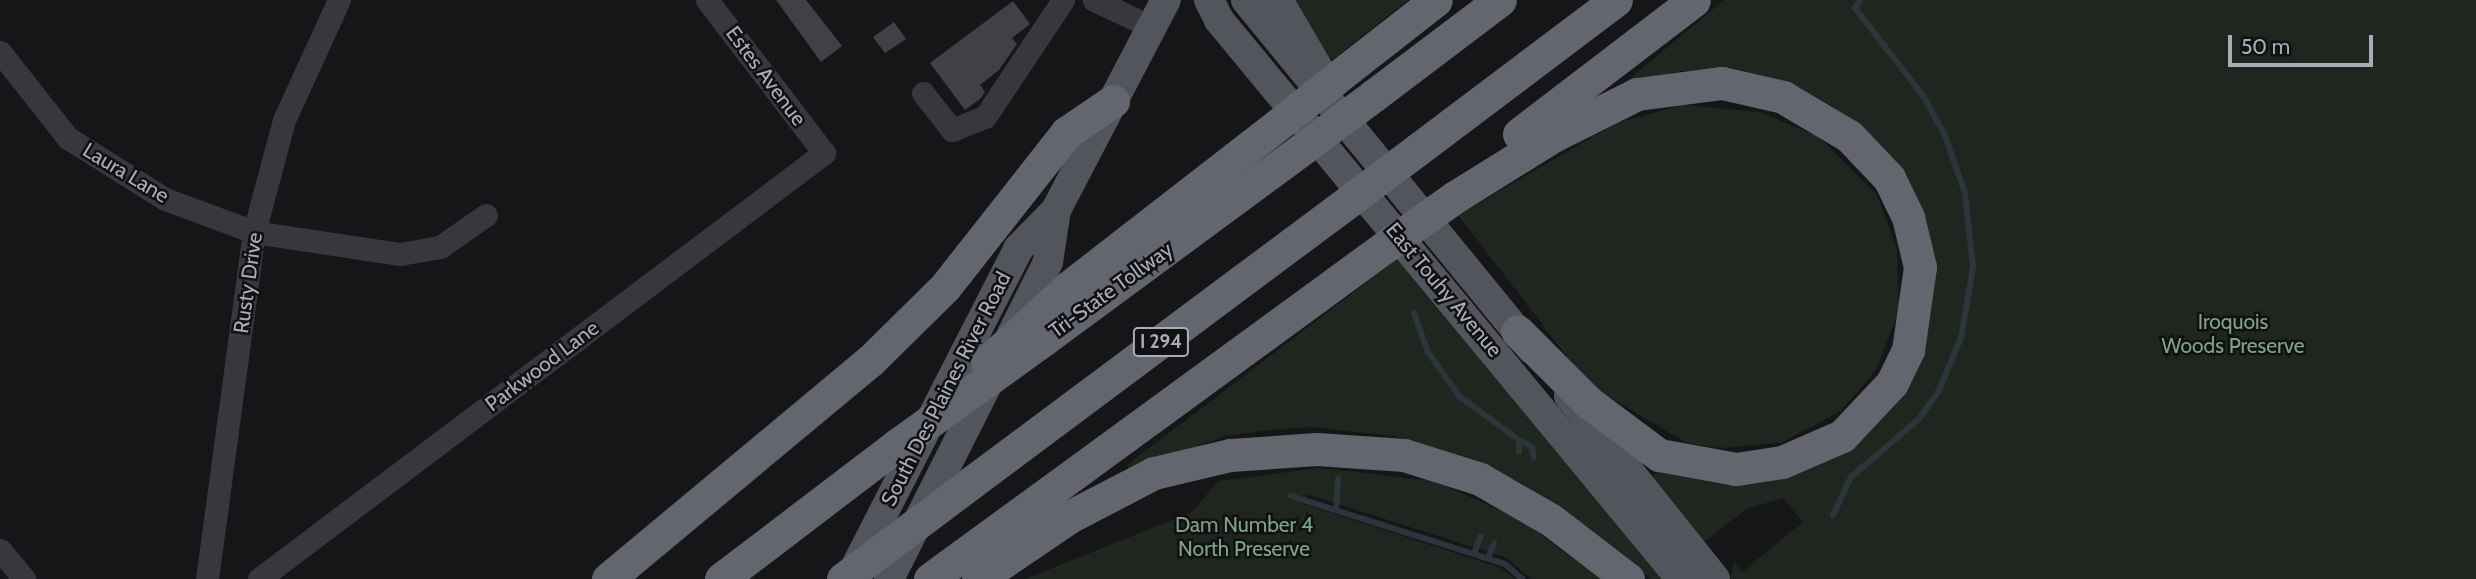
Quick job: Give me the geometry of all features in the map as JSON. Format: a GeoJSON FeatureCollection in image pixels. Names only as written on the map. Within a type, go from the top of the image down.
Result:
{"type":"FeatureCollection","features":[{"type":"Feature","properties":{"kind":"highway"},"geometry":{"type":"LineString","coordinates":[[948,406],[1026,320],[1436,0]]}},
{"type":"Feature","properties":{"kind":"highway","name":"Tri-State Tollway"},"geometry":{"type":"LineString","coordinates":[[721,579],[948,406],[1043,340],[1500,0]]}},
{"type":"Feature","properties":{"kind":"highway","name":"I 294"},"geometry":{"type":"LineString","coordinates":[[843,579],[1616,0]]}},
{"type":"Feature","properties":{"kind":"highway"},"geometry":{"type":"LineString","coordinates":[[930,579],[1112,444],[1190,375],[1451,192],[1694,0]]}},
{"type":"Feature","properties":{"kind":"highway"},"geometry":{"type":"LineString","coordinates":[[1451,192],[1637,94],[1721,83],[1783,97],[1849,136],[1889,178],[1908,217],[1920,267],[1909,350],[1892,383],[1842,436],[1782,462],[1736,469],[1659,455],[1588,402],[1517,331]]}},
{"type":"Feature","properties":{"kind":"highway"},"geometry":{"type":"LineString","coordinates":[[608,579],[870,361],[945,287],[1066,133],[1113,101]]}},
{"type":"Feature","properties":{"kind":"highway"},"geometry":{"type":"LineString","coordinates":[[978,579],[1071,516],[1154,473],[1230,455],[1317,449],[1404,455],[1480,479],[1551,520],[1628,579]]}},
{"type":"Feature","properties":{"kind":"main road","name":"South Des Plaines River Road"},"geometry":{"type":"LineString","coordinates":[[849,579],[1018,249],[1056,210],[1167,0]]}},
{"type":"Feature","properties":{"kind":"main road","name":"East Touhy Avenue"},"geometry":{"type":"LineString","coordinates":[[1209,0],[1228,31],[1681,579]]}},
{"type":"Feature","properties":{"kind":"main road","name":"East Touhy Avenue"},"geometry":{"type":"LineString","coordinates":[[1246,0],[1517,331],[1715,579]]}},
{"type":"Feature","properties":{"kind":"main road"},"geometry":{"type":"LineString","coordinates":[[1278,0],[1310,46],[1336,109]]}},
{"type":"Feature","properties":{"kind":"main road","name":"South Des Plaines River Road"},"geometry":{"type":"LineString","coordinates":[[889,579],[1048,262],[1056,210]]}},
{"type":"Feature","properties":{"kind":"street","name":"Rusty Drive"},"geometry":{"type":"LineString","coordinates":[[208,579],[254,232],[284,120],[339,0]]}},
{"type":"Feature","properties":{"kind":"street","name":"Estes Avenue"},"geometry":{"type":"LineString","coordinates":[[707,0],[824,153]]}},
{"type":"Feature","properties":{"kind":"street"},"geometry":{"type":"LineString","coordinates":[[1094,0],[1152,27]]}},
{"type":"Feature","properties":{"kind":"street"},"geometry":{"type":"LineString","coordinates":[[923,93],[951,130],[985,117],[1055,3]]}},
{"type":"Feature","properties":{"kind":"street","name":"Laura Lane"},"geometry":{"type":"LineString","coordinates":[[0,52],[68,138],[165,199],[254,232],[400,254],[440,247],[486,215]]}},
{"type":"Feature","properties":{"kind":"street","name":"Parkwood Lane"},"geometry":{"type":"LineString","coordinates":[[259,579],[824,153]]}},
{"type":"Feature","properties":{"kind":"street"},"geometry":{"type":"LineString","coordinates":[[1,552],[24,579]]}},
{"type":"Feature","properties":{"kind":"green space"},"geometry":{"type":"Polygon","coordinates":[[[1289,0],[1408,0],[1332,60],[1289,0]]]}},
{"type":"Feature","properties":{"kind":"green space","name":"Iroquois Woods Preserve"},"geometry":{"type":"Polygon","coordinates":[[[1724,0],[2476,0],[2476,579],[1730,579],[1734,562],[1742,572],[1803,522],[1783,498],[1747,509],[1701,544],[1649,479],[1662,468],[1818,463],[1931,303],[1862,128],[1830,105],[1787,85],[1732,73],[1681,71],[1622,85],[1724,0]]]}},
{"type":"Feature","properties":{"kind":"green space"},"geometry":{"type":"Polygon","coordinates":[[[1682,105],[1760,112],[1819,137],[1877,195],[1897,248],[1899,311],[1876,370],[1841,411],[1781,443],[1720,448],[1687,443],[1589,385],[1458,215],[1617,123],[1682,105]]]}},
{"type":"Feature","properties":{"kind":"green space"},"geometry":{"type":"Polygon","coordinates":[[[1400,257],[1665,579],[1651,579],[1529,487],[1486,465],[1394,436],[1312,427],[1269,430],[1226,436],[1129,470],[1127,465],[1400,257]]]}},
{"type":"Feature","properties":{"kind":"green space","name":"Dam Number 4 North Preserve"},"geometry":{"type":"Polygon","coordinates":[[[1319,468],[1435,481],[1521,520],[1601,579],[1531,579],[1507,558],[1307,494],[1304,504],[1501,568],[1515,579],[1025,579],[1192,512],[1218,481],[1319,468]]]}},
{"type":"Feature","properties":{"kind":"building"},"geometry":{"type":"Polygon","coordinates":[[[776,0],[806,0],[842,46],[821,62],[776,0]]]}},
{"type":"Feature","properties":{"kind":"building"},"geometry":{"type":"Polygon","coordinates":[[[1013,1],[1030,24],[1012,38],[1017,44],[999,70],[980,85],[985,92],[980,99],[965,110],[930,63],[1013,1]]]}},
{"type":"Feature","properties":{"kind":"building"},"geometry":{"type":"Polygon","coordinates":[[[894,22],[906,39],[885,53],[873,37],[894,22]]]}},
{"type":"Feature","properties":{"kind":"waterway"},"geometry":{"type":"LineString","coordinates":[[1833,515],[1851,477],[1919,419],[1939,390],[1961,338],[1973,267],[1965,193],[1945,136],[1924,97],[1855,8],[1860,0]]}},
{"type":"Feature","properties":{"kind":"waterway"},"geometry":{"type":"LineString","coordinates":[[1414,313],[1428,352],[1459,396],[1519,440],[1519,452]]}},
{"type":"Feature","properties":{"kind":"waterway"},"geometry":{"type":"LineString","coordinates":[[1519,440],[1532,447],[1534,458]]}},
{"type":"Feature","properties":{"kind":"waterway"},"geometry":{"type":"LineString","coordinates":[[1336,510],[1338,479]]}},
{"type":"Feature","properties":{"kind":"waterway"},"geometry":{"type":"LineString","coordinates":[[1291,496],[1505,564],[1522,579]]}},
{"type":"Feature","properties":{"kind":"waterway"},"geometry":{"type":"LineString","coordinates":[[1474,554],[1481,536]]}},
{"type":"Feature","properties":{"kind":"waterway"},"geometry":{"type":"LineString","coordinates":[[1488,558],[1494,543]]}}]}
